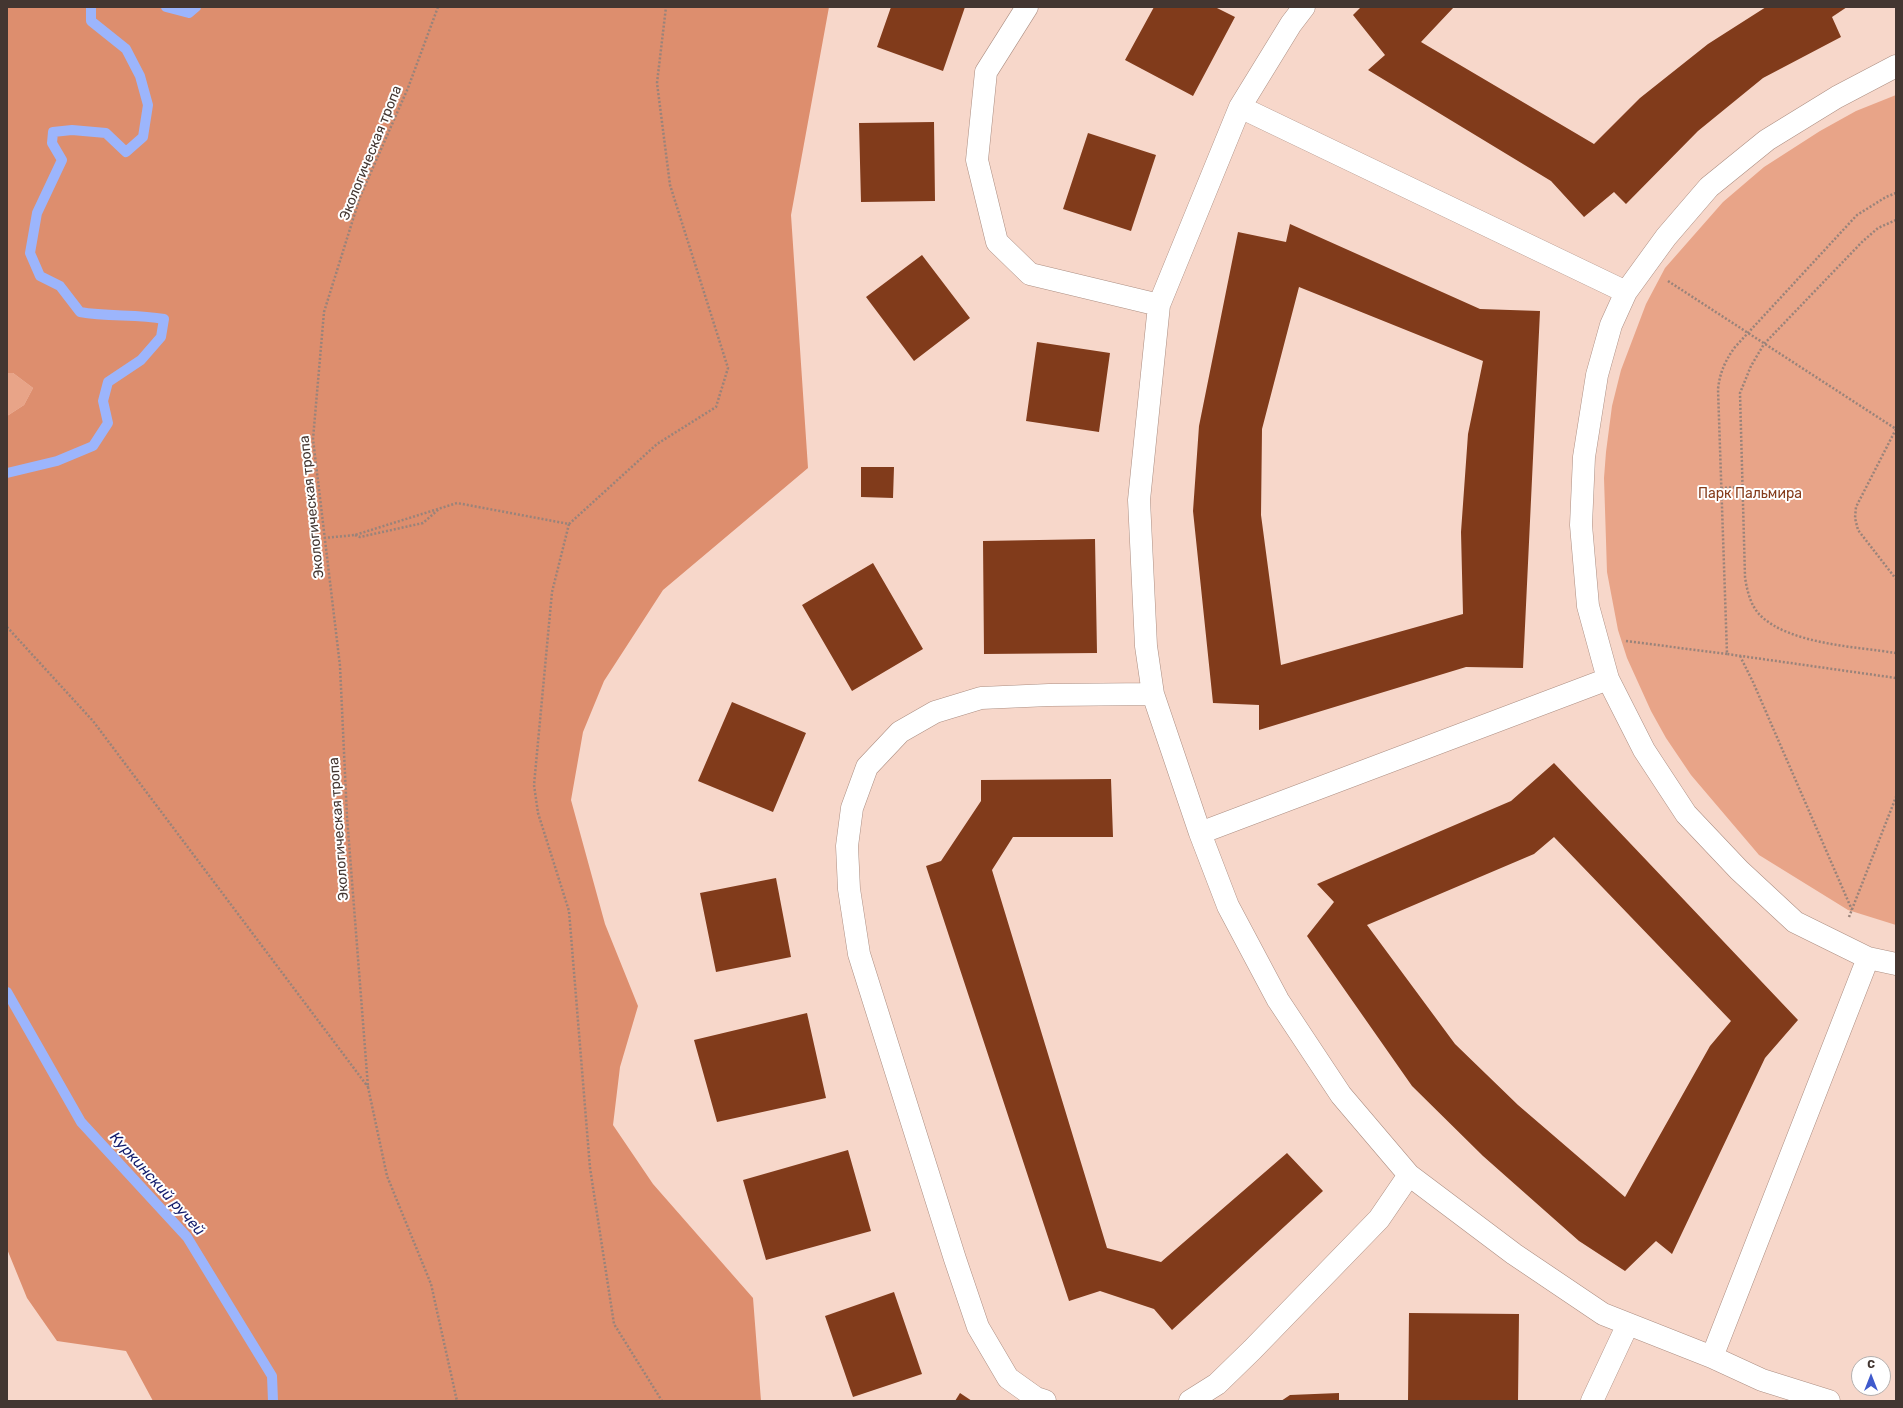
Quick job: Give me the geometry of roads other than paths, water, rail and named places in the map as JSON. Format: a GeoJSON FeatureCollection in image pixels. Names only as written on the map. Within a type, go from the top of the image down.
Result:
{"type":"FeatureCollection","features":[{"type":"Feature","properties":{"kind":"lane"},"geometry":{"type":"LineString","coordinates":[[1028,7],[986,72],[978,160],[997,242],[1030,274],[1160,305]]}},
{"type":"Feature","properties":{"kind":"lane"},"geometry":{"type":"LineString","coordinates":[[1304,7],[1291,24],[1240,106],[1160,305],[1139,500],[1146,646],[1153,694],[1200,833],[1228,906],[1278,1000],[1341,1095],[1409,1175],[1514,1254],[1603,1314],[1712,1357],[1762,1380],[1829,1401]]}},
{"type":"Feature","properties":{"kind":"lane"},"geometry":{"type":"LineString","coordinates":[[1896,66],[1837,97],[1767,140],[1709,187],[1666,237],[1626,292],[1611,325],[1597,375],[1584,457],[1581,525],[1588,606],[1608,678],[1644,750],[1686,814],[1739,870],[1795,922],[1868,958],[1896,964]]}},
{"type":"Feature","properties":{"kind":"lane"},"geometry":{"type":"LineString","coordinates":[[1240,106],[1626,292]]}},
{"type":"Feature","properties":{"kind":"lane"},"geometry":{"type":"LineString","coordinates":[[1200,833],[1608,678]]}},
{"type":"Feature","properties":{"kind":"lane"},"geometry":{"type":"LineString","coordinates":[[1045,1401],[1036,1398],[1008,1378],[978,1327],[955,1259],[859,954],[849,889],[847,846],[852,808],[867,766],[900,732],[935,712],[982,698],[1049,695],[1153,694]]}},
{"type":"Feature","properties":{"kind":"lane"},"geometry":{"type":"LineString","coordinates":[[1712,1357],[1868,958]]}},
{"type":"Feature","properties":{"kind":"lane"},"geometry":{"type":"LineString","coordinates":[[1190,1401],[1217,1384],[1368,1231],[1379,1219],[1409,1175]]}},
{"type":"Feature","properties":{"kind":"lane"},"geometry":{"type":"LineString","coordinates":[[1592,1401],[1628,1324]]}},
{"type":"Feature","properties":{"kind":"waterway"},"geometry":{"type":"LineString","coordinates":[[7,473],[57,461],[93,446],[108,423],[103,401],[108,382],[141,360],[161,337],[164,319],[143,316],[80,312],[60,286],[40,276],[30,253],[37,213],[62,160],[52,143],[53,132],[72,130],[106,133],[126,152],[143,137],[148,105],[140,76],[126,49],[91,21],[91,7]]}},
{"type":"Feature","properties":{"kind":"waterway"},"geometry":{"type":"LineString","coordinates":[[166,7],[189,13],[196,7]]}},
{"type":"Feature","properties":{"kind":"waterway","name":"Куркинский ручей"},"geometry":{"type":"LineString","coordinates":[[7,992],[81,1122],[187,1237],[272,1376],[273,1401]]}},
{"type":"Feature","properties":{"kind":"park label","name":"Парк Пальмира"},"geometry":{"type":"Point","coordinates":[1750,494]}}]}
